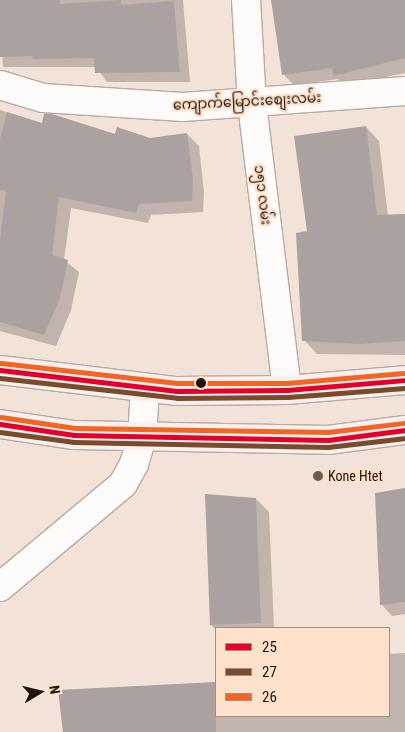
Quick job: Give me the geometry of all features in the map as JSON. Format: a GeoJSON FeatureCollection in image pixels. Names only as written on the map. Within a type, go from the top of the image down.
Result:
{"type":"FeatureCollection","features":[{"type":"Feature","properties":{"kind":"main road"},"geometry":{"type":"LineString","coordinates":[[0,370],[145,389],[288,390],[405,380]]}},
{"type":"Feature","properties":{"kind":"main road"},"geometry":{"type":"LineString","coordinates":[[0,424],[74,435],[328,440],[405,430]]}},
{"type":"Feature","properties":{"kind":"street","name":"၁၅၁ လမ်း"},"geometry":{"type":"LineString","coordinates":[[246,0],[252,104],[288,390]]}},
{"type":"Feature","properties":{"kind":"street","name":"ကျောက်မြောင်းစျေးလမ်း"},"geometry":{"type":"LineString","coordinates":[[0,85],[43,98],[183,107],[252,104],[405,91]]}},
{"type":"Feature","properties":{"kind":"street"},"geometry":{"type":"LineString","coordinates":[[0,587],[123,484],[134,464],[142,437],[145,389]]}},
{"type":"Feature","properties":{"kind":"building"},"geometry":{"type":"Polygon","coordinates":[[[0,0],[60,0],[60,4],[121,0],[121,5],[174,1],[180,72],[95,73],[94,58],[33,59],[32,56],[0,57],[0,0]]]}},
{"type":"Feature","properties":{"kind":"building"},"geometry":{"type":"Polygon","coordinates":[[[271,0],[405,0],[405,58],[333,76],[332,68],[282,75],[271,0]]]}},
{"type":"Feature","properties":{"kind":"building"},"geometry":{"type":"Polygon","coordinates":[[[7,112],[42,123],[44,114],[52,114],[115,134],[117,127],[150,138],[187,133],[193,180],[192,201],[139,204],[136,213],[59,197],[52,255],[68,260],[60,298],[44,335],[0,322],[0,240],[6,191],[0,190],[0,139],[7,112]]]}},
{"type":"Feature","properties":{"kind":"building"},"geometry":{"type":"Polygon","coordinates":[[[366,126],[377,215],[405,214],[405,341],[359,344],[302,341],[296,233],[307,231],[294,136],[366,126]]]}},
{"type":"Feature","properties":{"kind":"building"},"geometry":{"type":"Polygon","coordinates":[[[405,488],[405,602],[380,605],[375,493],[405,488]]]}},
{"type":"Feature","properties":{"kind":"building"},"geometry":{"type":"Polygon","coordinates":[[[205,494],[256,498],[261,623],[210,625],[205,494]]]}},
{"type":"Feature","properties":{"kind":"building"},"geometry":{"type":"Polygon","coordinates":[[[215,682],[216,732],[63,732],[58,690],[215,682]]]}},
{"type":"Feature","properties":{"kind":"transit line","name":"26"},"geometry":{"type":"LineString","coordinates":[[1,363],[177,383],[287,383],[404,373]]}},
{"type":"Feature","properties":{"kind":"transit line","name":"25"},"geometry":{"type":"LineString","coordinates":[[0,370],[177,391],[287,390],[405,380]]}},
{"type":"Feature","properties":{"kind":"transit line","name":"27"},"geometry":{"type":"LineString","coordinates":[[0,378],[177,398],[288,397],[405,388]]}},
{"type":"Feature","properties":{"kind":"transit line","name":"26"},"geometry":{"type":"LineString","coordinates":[[1,417],[75,428],[328,432],[404,423]]}},
{"type":"Feature","properties":{"kind":"transit line","name":"25"},"geometry":{"type":"LineString","coordinates":[[0,424],[74,435],[328,440],[405,430]]}},
{"type":"Feature","properties":{"kind":"transit line","name":"27"},"geometry":{"type":"LineString","coordinates":[[0,432],[74,442],[328,447],[405,438]]}},
{"type":"Feature","properties":{"kind":"place","name":"Kone Htet"},"geometry":{"type":"Point","coordinates":[318,476]}}]}
